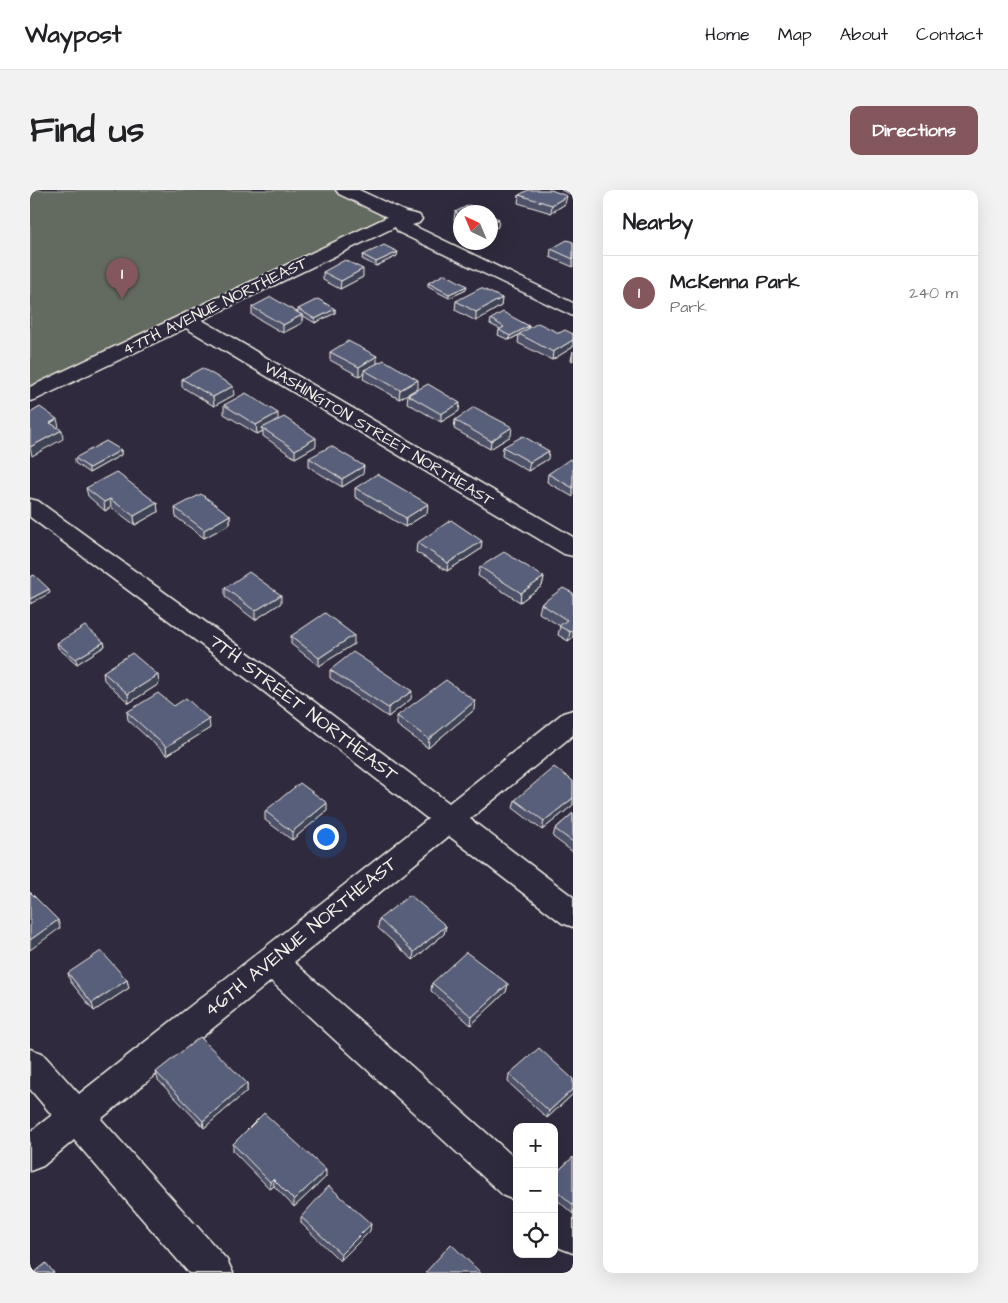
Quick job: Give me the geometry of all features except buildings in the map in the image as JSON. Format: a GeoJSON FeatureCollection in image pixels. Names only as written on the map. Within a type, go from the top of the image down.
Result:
{"type":"FeatureCollection","features":[{"type":"Feature","properties":{"kind":"street"},"geometry":{"type":"LineString","coordinates":[[345,190],[401,217],[420,220],[453,235]]}},
{"type":"Feature","properties":{"kind":"street"},"geometry":{"type":"LineString","coordinates":[[401,217],[404,228],[573,310]]}},
{"type":"Feature","properties":{"kind":"street","name":"47TH AVENUE NORTHEAST"},"geometry":{"type":"LineString","coordinates":[[30,395],[401,217]]}},
{"type":"Feature","properties":{"kind":"street"},"geometry":{"type":"LineString","coordinates":[[486,250],[564,286]]}},
{"type":"Feature","properties":{"kind":"street","name":"WASHINGTON STREET NORTHEAST"},"geometry":{"type":"LineString","coordinates":[[186,319],[573,548]]}},
{"type":"Feature","properties":{"kind":"street","name":"7TH STREET NORTHEAST"},"geometry":{"type":"LineString","coordinates":[[30,506],[267,680],[573,914]]}},
{"type":"Feature","properties":{"kind":"street","name":"46TH AVENUE NORTHEAST"},"geometry":{"type":"LineString","coordinates":[[30,1154],[573,720]]}},
{"type":"Feature","properties":{"kind":"street"},"geometry":{"type":"LineString","coordinates":[[271,961],[513,1180]]}},
{"type":"Feature","properties":{"kind":"street"},"geometry":{"type":"LineString","coordinates":[[30,1064],[214,1273]]}},
{"type":"Feature","properties":{"kind":"street"},"geometry":{"type":"LineString","coordinates":[[558,1222],[573,1235]]}},
{"type":"Feature","properties":{"kind":"shaded area"},"geometry":{"type":"Polygon","coordinates":[[[30,190],[350,190],[396,212],[30,387],[30,190]]]}},
{"type":"Feature","properties":{"kind":"place","name":"McKenna Park"},"geometry":{"type":"Point","coordinates":[122,299]}}]}
